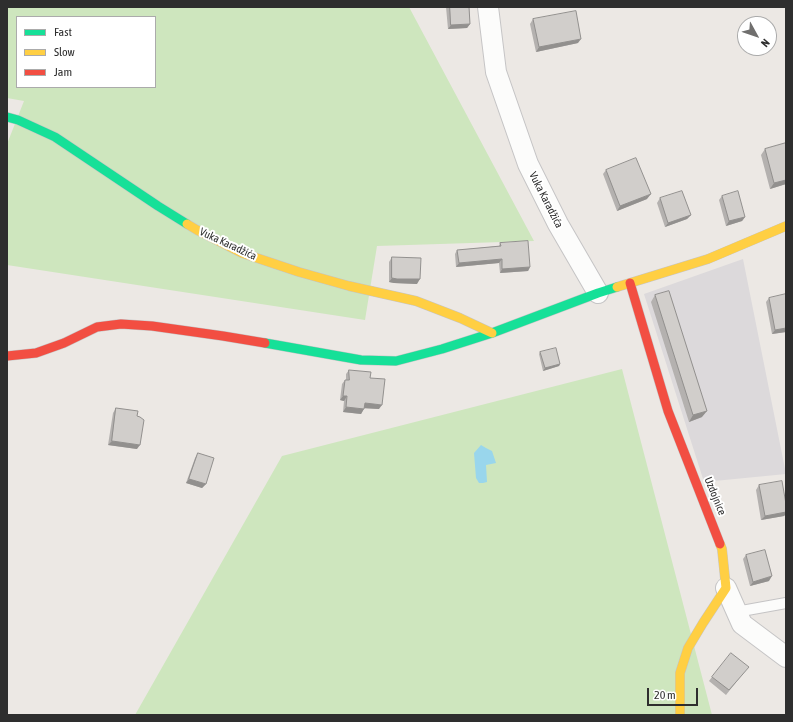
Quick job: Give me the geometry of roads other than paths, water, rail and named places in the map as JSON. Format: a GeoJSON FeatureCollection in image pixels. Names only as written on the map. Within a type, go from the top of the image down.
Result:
{"type":"FeatureCollection","features":[{"type":"Feature","properties":{"kind":"street","name":"Vuka Karadžića"},"geometry":{"type":"LineString","coordinates":[[488,7],[496,72],[528,164],[558,224],[598,293]]}},
{"type":"Feature","properties":{"kind":"street","name":"Vuka Karadžića"},"geometry":{"type":"LineString","coordinates":[[8,119],[55,137],[158,206],[197,230],[242,253],[348,286],[416,301],[460,318],[492,333]]}},
{"type":"Feature","properties":{"kind":"street"},"geometry":{"type":"LineString","coordinates":[[7,356],[36,353],[64,343],[97,327],[121,324],[152,326],[222,336],[361,360],[396,361],[442,349],[492,333],[598,293],[708,259],[786,226]]}},
{"type":"Feature","properties":{"kind":"street","name":"Uzdojnice"},"geometry":{"type":"LineString","coordinates":[[630,283],[668,411],[722,549],[726,588]]}},
{"type":"Feature","properties":{"kind":"street"},"geometry":{"type":"LineString","coordinates":[[726,588],[742,624],[786,657]]}},
{"type":"Feature","properties":{"kind":"street"},"geometry":{"type":"LineString","coordinates":[[680,715],[680,673],[688,648],[726,588]]}},
{"type":"Feature","properties":{"kind":"lane"},"geometry":{"type":"LineString","coordinates":[[736,612],[786,603]]}},
{"type":"Feature","properties":{"kind":"water"},"geometry":{"type":"Polygon","coordinates":[[[481,445],[492,451],[496,463],[486,465],[487,482],[479,483],[476,478],[474,453],[481,445]]]}}]}
